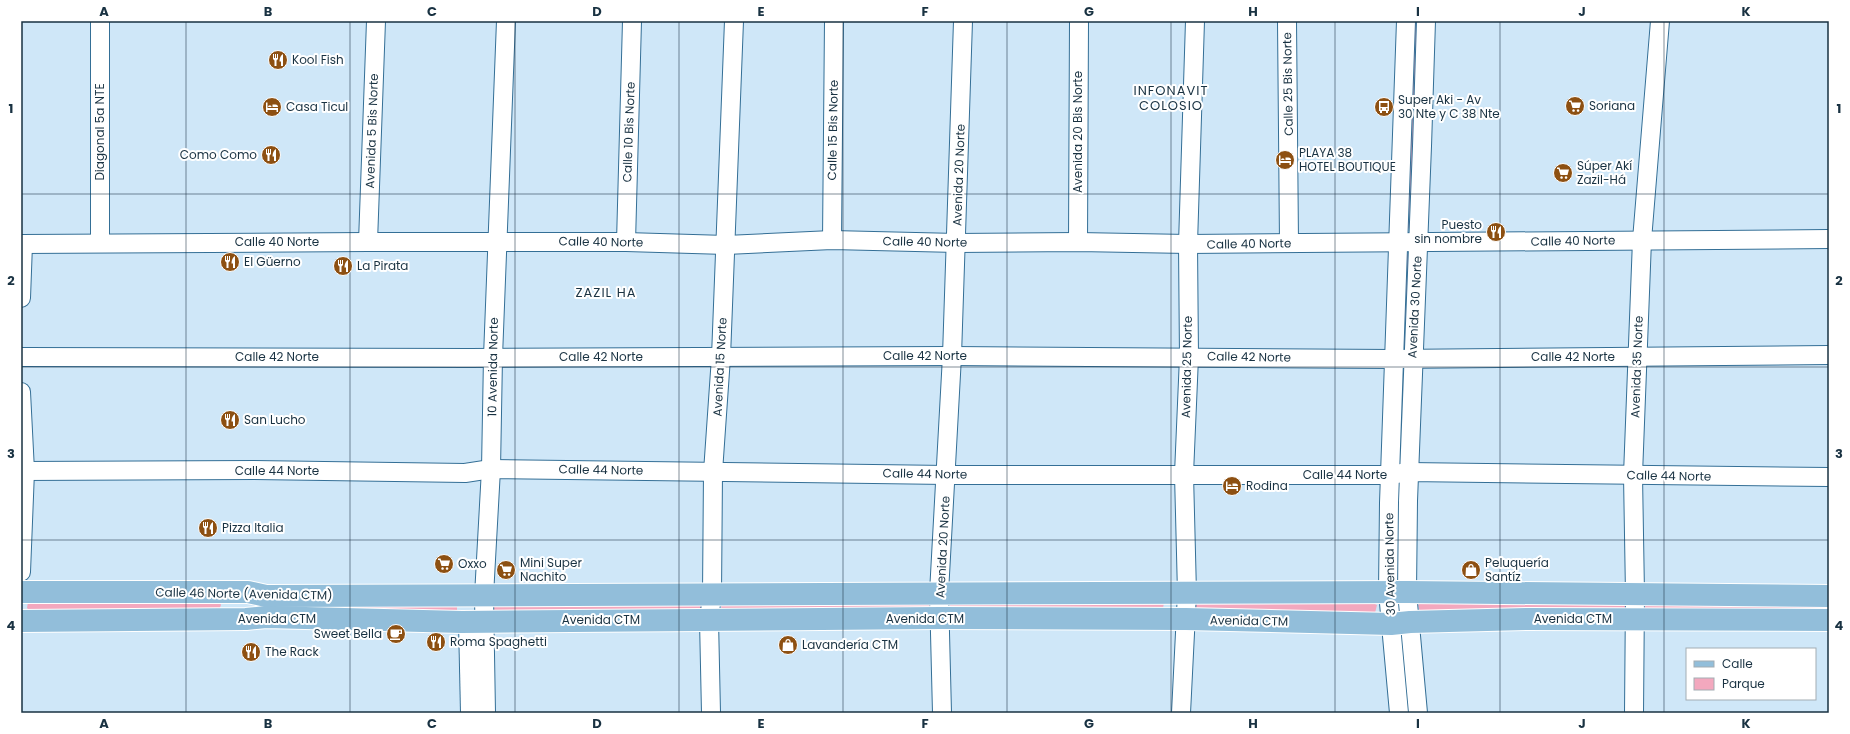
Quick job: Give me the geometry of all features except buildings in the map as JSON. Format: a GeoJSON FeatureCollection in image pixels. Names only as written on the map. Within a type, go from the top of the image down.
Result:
{"type":"FeatureCollection","features":[{"type":"Feature","properties":{"kind":"main road","name":"Calle 46 Norte (Avenida CTM)"},"geometry":{"type":"LineString","coordinates":[[21,592],[248,592],[266,607],[476,595]]}},
{"type":"Feature","properties":{"kind":"main road","name":"Avenida CTM"},"geometry":{"type":"LineString","coordinates":[[476,595],[1398,592],[1829,596]]}},
{"type":"Feature","properties":{"kind":"main road","name":"Avenida CTM"},"geometry":{"type":"LineString","coordinates":[[21,621],[246,619],[266,607],[476,621],[940,618],[1400,623],[1526,619],[1829,620]]}},
{"type":"Feature","properties":{"kind":"street","name":"Diagonal 5a NTE"},"geometry":{"type":"LineString","coordinates":[[100,21],[100,243]]}},
{"type":"Feature","properties":{"kind":"street","name":"Avenida 5 Bis Norte"},"geometry":{"type":"LineString","coordinates":[[368,242],[376,21]]}},
{"type":"Feature","properties":{"kind":"street","name":"10 Avenida Norte"},"geometry":{"type":"LineString","coordinates":[[470,713],[476,621],[476,595],[491,469],[493,357],[490,242],[506,21]]}},
{"type":"Feature","properties":{"kind":"street","name":"Calle 10 Bis Norte"},"geometry":{"type":"LineString","coordinates":[[626,242],[632,21]]}},
{"type":"Feature","properties":{"kind":"street","name":"Avenida 15 Norte"},"geometry":{"type":"LineString","coordinates":[[711,713],[709,620],[712,595],[713,472],[721,357],[734,21]]}},
{"type":"Feature","properties":{"kind":"street","name":"Calle 15 Bis Norte"},"geometry":{"type":"LineString","coordinates":[[832,240],[834,21]]}},
{"type":"Feature","properties":{"kind":"street","name":"Avenida 20 Norte"},"geometry":{"type":"LineString","coordinates":[[942,713],[939,593],[957,243],[963,21]]}},
{"type":"Feature","properties":{"kind":"street","name":"Avenida 20 Bis Norte"},"geometry":{"type":"LineString","coordinates":[[1078,242],[1079,21]]}},
{"type":"Feature","properties":{"kind":"street","name":"Avenida 25 Norte"},"geometry":{"type":"LineString","coordinates":[[1181,713],[1187,593],[1184,474],[1189,357],[1188,244],[1195,21]]}},
{"type":"Feature","properties":{"kind":"street","name":"Calle 25 Bis Norte"},"geometry":{"type":"LineString","coordinates":[[1287,21],[1289,243]]}},
{"type":"Feature","properties":{"kind":"street","name":"Avenida 30 Norte"},"geometry":{"type":"LineString","coordinates":[[1389,503],[1406,21]]}},
{"type":"Feature","properties":{"kind":"street","name":"Avenida 30 Norte"},"geometry":{"type":"LineString","coordinates":[[1398,592],[1408,472],[1426,21]]}},
{"type":"Feature","properties":{"kind":"street","name":"Avenida 35 Norte"},"geometry":{"type":"LineString","coordinates":[[1634,713],[1635,594],[1633,475],[1637,356],[1642,240],[1660,21]]}},
{"type":"Feature","properties":{"kind":"street","name":"Calle 40 Norte"},"geometry":{"type":"LineString","coordinates":[[22,244],[626,242],[726,245],[832,240],[957,243],[1078,242],[1188,244],[1829,239]]}},
{"type":"Feature","properties":{"kind":"street"},"geometry":{"type":"LineString","coordinates":[[21,298],[22,244]]}},
{"type":"Feature","properties":{"kind":"street","name":"Calle 42 Norte"},"geometry":{"type":"LineString","coordinates":[[21,357],[952,356],[1393,359],[1413,357],[1829,355]]}},
{"type":"Feature","properties":{"kind":"street"},"geometry":{"type":"LineString","coordinates":[[21,392],[23,471],[21,572]]}},
{"type":"Feature","properties":{"kind":"street","name":"Calle 44 Norte"},"geometry":{"type":"LineString","coordinates":[[23,471],[254,470],[470,472],[491,469],[946,475],[1390,475],[1408,472],[1829,477]]}},
{"type":"Feature","properties":{"kind":"street","name":"30 Avenida Norte"},"geometry":{"type":"LineString","coordinates":[[1389,503],[1400,623],[1418,713]]}},
{"type":"Feature","properties":{"kind":"street","name":"10 Avenida Norte"},"geometry":{"type":"LineString","coordinates":[[476,621],[486,713]]}},
{"type":"Feature","properties":{"kind":"street"},"geometry":{"type":"LineString","coordinates":[[1399,713],[1400,623]]}},
{"type":"Feature","properties":{"kind":"green space"},"geometry":{"type":"Polygon","coordinates":[[[1414,21],[1417,21],[1415,99],[1413,101],[1411,99],[1414,21]]]}},
{"type":"Feature","properties":{"kind":"green space"},"geometry":{"type":"Polygon","coordinates":[[[1414,117],[1409,228],[1407,229],[1411,118],[1414,117]]]}},
{"type":"Feature","properties":{"kind":"green space"},"geometry":{"type":"Polygon","coordinates":[[[1405,254],[1409,254],[1405,346],[1402,346],[1405,254]]]}},
{"type":"Feature","properties":{"kind":"green space"},"geometry":{"type":"Polygon","coordinates":[[[1403,368],[1401,461],[1399,461],[1400,371],[1403,368]]]}},
{"type":"Feature","properties":{"kind":"green space"},"geometry":{"type":"Polygon","coordinates":[[[219,600],[221,605],[219,610],[29,610],[27,608],[28,602],[219,600]]]}},
{"type":"Feature","properties":{"kind":"green space"},"geometry":{"type":"Polygon","coordinates":[[[1829,602],[1829,612],[1645,610],[1645,605],[1829,602]]]}},
{"type":"Feature","properties":{"kind":"green space"},"geometry":{"type":"Polygon","coordinates":[[[274,603],[457,604],[457,613],[275,611],[274,603]]]}},
{"type":"Feature","properties":{"kind":"green space"},"geometry":{"type":"Polygon","coordinates":[[[722,603],[930,604],[930,610],[724,611],[721,607],[722,603]]]}},
{"type":"Feature","properties":{"kind":"green space"},"geometry":{"type":"Polygon","coordinates":[[[1164,603],[1161,610],[950,610],[950,604],[1164,603]]]}},
{"type":"Feature","properties":{"kind":"green space"},"geometry":{"type":"Polygon","coordinates":[[[1190,603],[1373,603],[1377,605],[1375,613],[1194,611],[1190,603]]]}},
{"type":"Feature","properties":{"kind":"green space"},"geometry":{"type":"Polygon","coordinates":[[[1421,603],[1621,603],[1625,606],[1625,611],[1420,612],[1418,605],[1421,603]]]}},
{"type":"Feature","properties":{"kind":"green space"},"geometry":{"type":"Polygon","coordinates":[[[492,604],[701,604],[701,609],[495,612],[491,609],[492,604]]]}},
{"type":"Feature","properties":{"kind":"place","name":"Kool Fish"},"geometry":{"type":"Point","coordinates":[278,60]}},
{"type":"Feature","properties":{"kind":"place","name":"Soriana"},"geometry":{"type":"Point","coordinates":[1575,106]}},
{"type":"Feature","properties":{"kind":"place","name":"Casa Ticul"},"geometry":{"type":"Point","coordinates":[272,107]}},
{"type":"Feature","properties":{"kind":"place","name":"Super Aki - Av 30 Nte y C 38 Nte"},"geometry":{"type":"Point","coordinates":[1384,107]}},
{"type":"Feature","properties":{"kind":"place","name":"Como Como"},"geometry":{"type":"Point","coordinates":[271,155]}},
{"type":"Feature","properties":{"kind":"place","name":"PLAYA 38 HOTEL BOUTIQUE"},"geometry":{"type":"Point","coordinates":[1285,160]}},
{"type":"Feature","properties":{"kind":"place","name":"Súper Akí Zazil-Há"},"geometry":{"type":"Point","coordinates":[1563,173]}},
{"type":"Feature","properties":{"kind":"place","name":"Puesto sin nombre"},"geometry":{"type":"Point","coordinates":[1496,232]}},
{"type":"Feature","properties":{"kind":"place","name":"El Güerno"},"geometry":{"type":"Point","coordinates":[230,262]}},
{"type":"Feature","properties":{"kind":"place","name":"La Pirata"},"geometry":{"type":"Point","coordinates":[343,266]}},
{"type":"Feature","properties":{"kind":"place","name":"San Lucho"},"geometry":{"type":"Point","coordinates":[230,420]}},
{"type":"Feature","properties":{"kind":"place","name":"Rodina"},"geometry":{"type":"Point","coordinates":[1232,486]}},
{"type":"Feature","properties":{"kind":"place","name":"Pizza Italia"},"geometry":{"type":"Point","coordinates":[208,528]}},
{"type":"Feature","properties":{"kind":"place","name":"Oxxo"},"geometry":{"type":"Point","coordinates":[444,564]}},
{"type":"Feature","properties":{"kind":"place","name":"Mini Super Nachito"},"geometry":{"type":"Point","coordinates":[506,570]}},
{"type":"Feature","properties":{"kind":"place","name":"Peluquería Santíz"},"geometry":{"type":"Point","coordinates":[1471,570]}},
{"type":"Feature","properties":{"kind":"place","name":"Sweet Bella"},"geometry":{"type":"Point","coordinates":[396,634]}},
{"type":"Feature","properties":{"kind":"place","name":"Roma Spaghetti"},"geometry":{"type":"Point","coordinates":[436,642]}},
{"type":"Feature","properties":{"kind":"place","name":"Lavandería CTM"},"geometry":{"type":"Point","coordinates":[788,645]}},
{"type":"Feature","properties":{"kind":"place","name":"The Rack"},"geometry":{"type":"Point","coordinates":[251,652]}},
{"type":"Feature","properties":{"kind":"district","name":"INFONAVIT COLOSIO"},"geometry":{"type":"Point","coordinates":[1171,98]}},
{"type":"Feature","properties":{"kind":"district","name":"ZAZIL HA"},"geometry":{"type":"Point","coordinates":[606,292]}}]}
